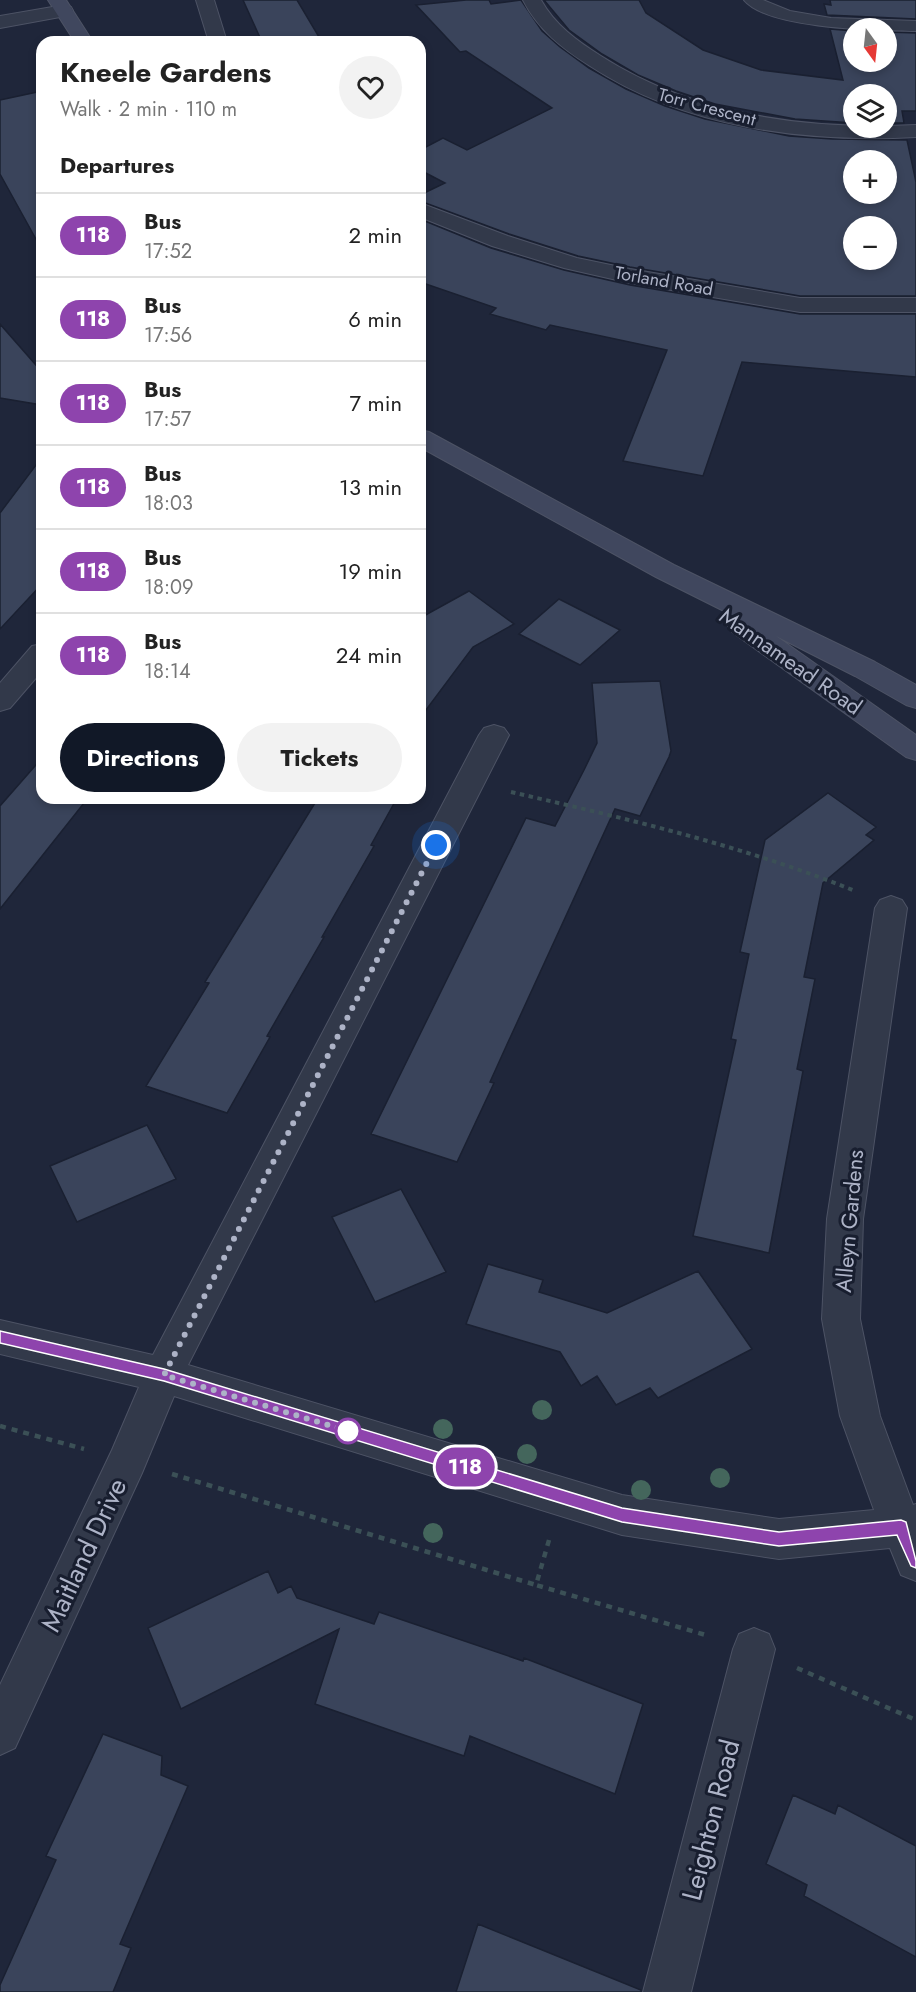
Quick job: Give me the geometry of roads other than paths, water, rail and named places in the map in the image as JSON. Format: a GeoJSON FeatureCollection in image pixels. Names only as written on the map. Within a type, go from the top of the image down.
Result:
{"type":"FeatureCollection","features":[{"type":"Feature","properties":{"kind":"main road"},"geometry":{"type":"LineString","coordinates":[[61,5],[80,36]]}},
{"type":"Feature","properties":{"kind":"main road","name":"Mannamead Road"},"geometry":{"type":"LineString","coordinates":[[426,440],[665,571],[865,669],[916,698]]}},
{"type":"Feature","properties":{"kind":"main road","name":"Mannamead Road"},"geometry":{"type":"LineString","coordinates":[[665,571],[916,750]]}},
{"type":"Feature","properties":{"kind":"street"},"geometry":{"type":"LineString","coordinates":[[205,0],[216,36]]}},
{"type":"Feature","properties":{"kind":"street","name":"Torr Crescent"},"geometry":{"type":"LineString","coordinates":[[532,0],[539,15],[566,41],[590,59],[627,81],[670,99],[738,117],[786,126],[840,132],[916,131]]}},
{"type":"Feature","properties":{"kind":"street"},"geometry":{"type":"LineString","coordinates":[[0,22],[61,5]]}},
{"type":"Feature","properties":{"kind":"street","name":"Torland Road"},"geometry":{"type":"LineString","coordinates":[[426,211],[500,241],[630,276],[800,305],[916,306]]}},
{"type":"Feature","properties":{"kind":"street"},"geometry":{"type":"LineString","coordinates":[[0,701],[36,660]]}},
{"type":"Feature","properties":{"kind":"street","name":"Maitland Drive"},"geometry":{"type":"LineString","coordinates":[[0,1733],[128,1460],[164,1375],[494,735]]}},
{"type":"Feature","properties":{"kind":"street","name":"Alleyn Gardens"},"geometry":{"type":"LineString","coordinates":[[891,908],[845,1219],[841,1319],[860,1416],[911,1537]]}},
{"type":"Feature","properties":{"kind":"street"},"geometry":{"type":"LineString","coordinates":[[0,1337],[164,1375],[622,1515],[779,1539],[911,1537]]}},
{"type":"Feature","properties":{"kind":"street","name":"Leighton Road"},"geometry":{"type":"LineString","coordinates":[[667,1992],[754,1649]]}},
{"type":"Feature","properties":{"kind":"lane"},"geometry":{"type":"LineString","coordinates":[[752,0],[763,8],[788,16],[916,27]]}}]}
